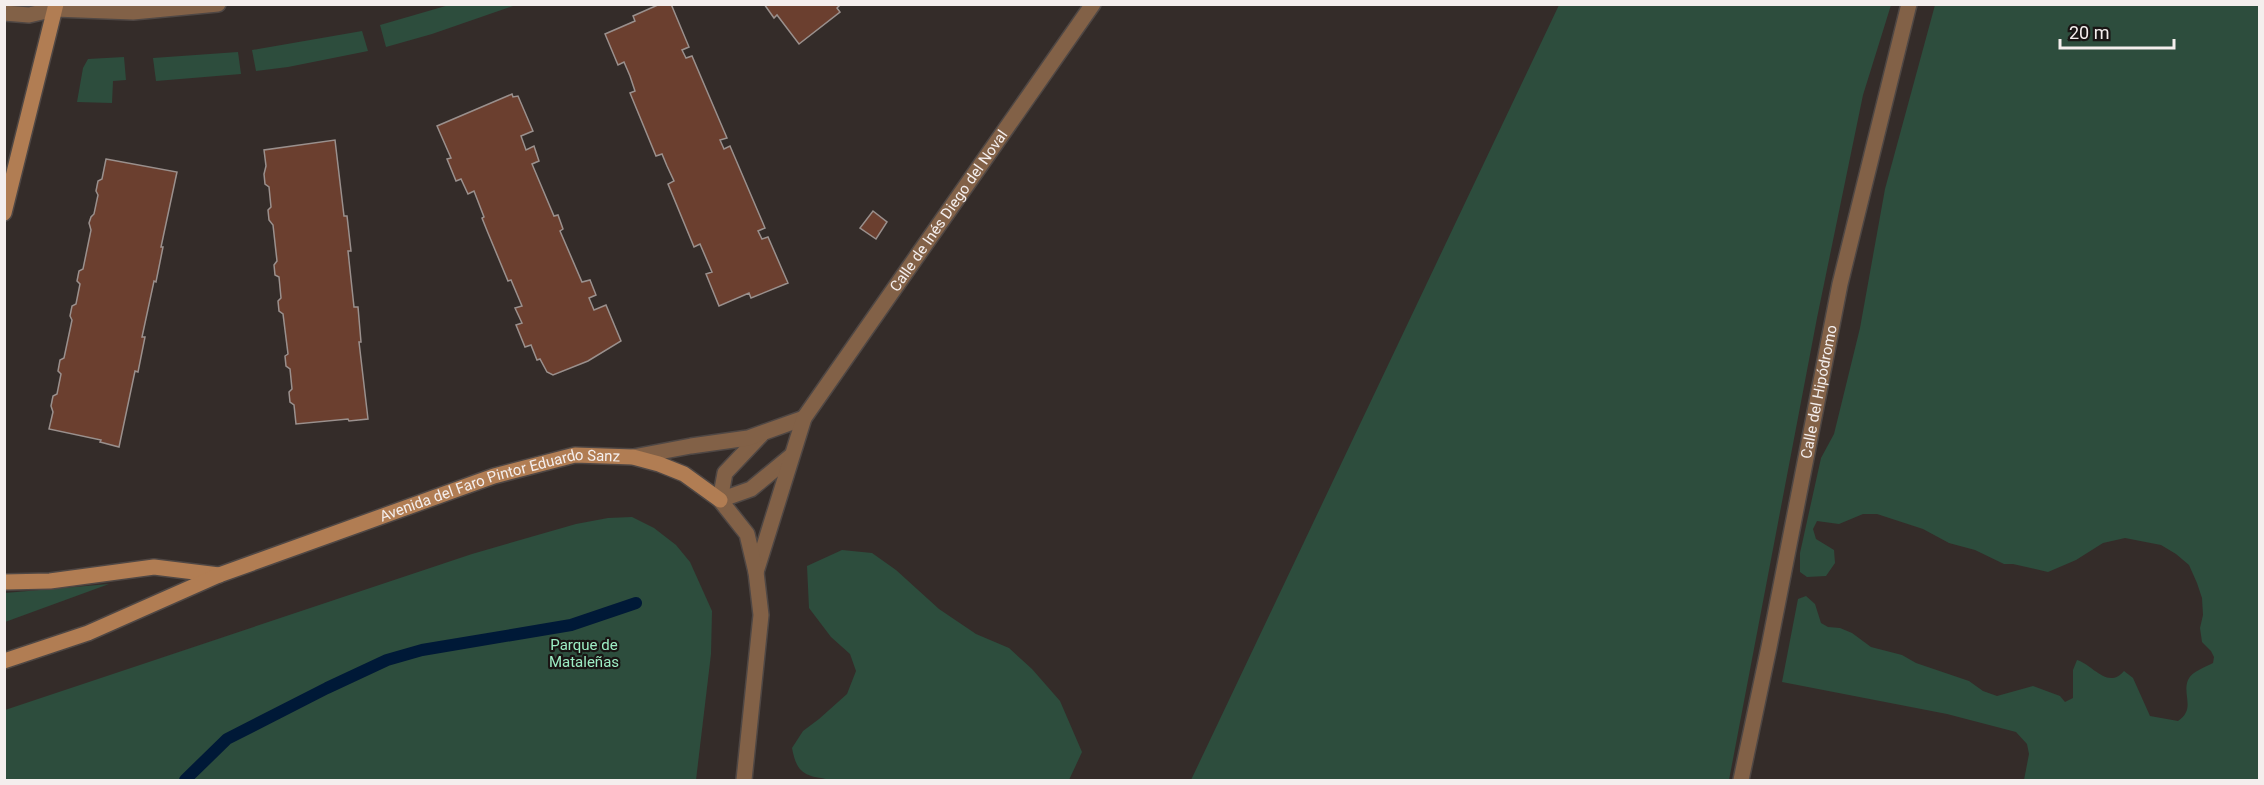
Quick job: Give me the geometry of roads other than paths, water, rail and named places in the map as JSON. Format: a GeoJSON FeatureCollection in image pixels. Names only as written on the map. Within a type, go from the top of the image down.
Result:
{"type":"FeatureCollection","features":[{"type":"Feature","properties":{"kind":"main road"},"geometry":{"type":"LineString","coordinates":[[4,213],[54,6]]}},
{"type":"Feature","properties":{"kind":"main road","name":"Avenida del Faro Pintor Eduardo Sanz"},"geometry":{"type":"LineString","coordinates":[[4,661],[88,633],[219,575],[494,476],[575,455],[633,457],[659,464],[684,474],[720,500]]}},
{"type":"Feature","properties":{"kind":"main road"},"geometry":{"type":"LineString","coordinates":[[4,582],[50,581],[154,567],[219,575]]}},
{"type":"Feature","properties":{"kind":"street"},"geometry":{"type":"LineString","coordinates":[[4,13],[29,15],[54,6],[133,12],[218,4]]}},
{"type":"Feature","properties":{"kind":"street","name":"Calle de Inés Diego del Noval"},"geometry":{"type":"LineString","coordinates":[[756,572],[804,418],[1093,4]]}},
{"type":"Feature","properties":{"kind":"street","name":"Calle del Hipódromo"},"geometry":{"type":"LineString","coordinates":[[1741,780],[1839,284],[1909,4]]}},
{"type":"Feature","properties":{"kind":"street"},"geometry":{"type":"LineString","coordinates":[[633,457],[760,435],[804,418]]}},
{"type":"Feature","properties":{"kind":"street"},"geometry":{"type":"LineString","coordinates":[[720,500],[725,473],[760,435]]}},
{"type":"Feature","properties":{"kind":"street","name":"Calle de Inés Diego del Noval"},"geometry":{"type":"LineString","coordinates":[[720,500],[751,489],[777,470],[793,453]]}},
{"type":"Feature","properties":{"kind":"street","name":"Avenida del Faro Pintor Eduardo Sanz"},"geometry":{"type":"LineString","coordinates":[[720,500],[747,534],[756,572],[761,615],[744,780]]}},
{"type":"Feature","properties":{"kind":"waterway"},"geometry":{"type":"LineString","coordinates":[[185,780],[227,739],[387,660],[422,650],[571,625],[636,603]]}},
{"type":"Feature","properties":{"kind":"park label","name":"Parque de Mataleñas"},"geometry":{"type":"Point","coordinates":[584,654]}}]}
